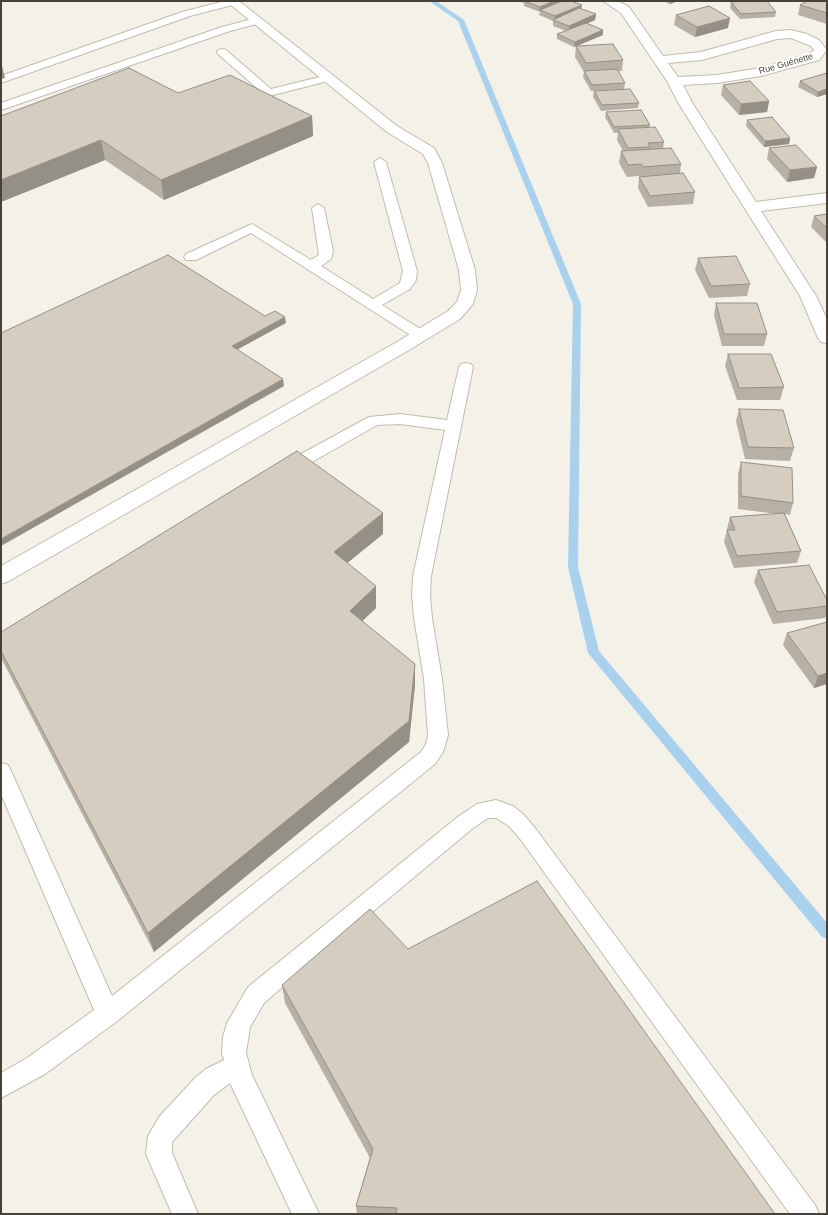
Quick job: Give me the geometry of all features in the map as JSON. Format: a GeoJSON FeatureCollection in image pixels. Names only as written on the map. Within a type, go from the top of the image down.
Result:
{"type":"FeatureCollection","features":[{"type":"Feature","properties":{"kind":"street"},"geometry":{"type":"LineString","coordinates":[[609,1],[625,10],[674,81],[686,104],[753,207],[808,296],[827,338]]}},
{"type":"Feature","properties":{"kind":"street"},"geometry":{"type":"LineString","coordinates":[[1,576],[420,335],[459,310],[465,304],[469,290],[464,257],[435,163],[429,151],[392,129],[233,2]]}},
{"type":"Feature","properties":{"kind":"street","name":"Rue Guénette"},"geometry":{"type":"LineString","coordinates":[[659,60],[702,56],[776,35],[791,34],[803,37],[815,43],[822,51],[814,57],[761,72],[717,79],[674,81]]}},
{"type":"Feature","properties":{"kind":"street"},"geometry":{"type":"LineString","coordinates":[[753,207],[827,198]]}},
{"type":"Feature","properties":{"kind":"lane"},"geometry":{"type":"LineString","coordinates":[[1,80],[186,14],[233,2]]}},
{"type":"Feature","properties":{"kind":"lane"},"geometry":{"type":"LineString","coordinates":[[1,107],[226,29],[256,21]]}},
{"type":"Feature","properties":{"kind":"lane"},"geometry":{"type":"LineString","coordinates":[[222,52],[269,93],[328,78]]}},
{"type":"Feature","properties":{"kind":"lane"},"geometry":{"type":"LineString","coordinates":[[372,305],[405,286],[409,280],[410,271],[380,162]]}},
{"type":"Feature","properties":{"kind":"lane"},"geometry":{"type":"LineString","coordinates":[[311,266],[326,256],[318,208]]}},
{"type":"Feature","properties":{"kind":"lane"},"geometry":{"type":"LineString","coordinates":[[191,257],[252,228],[420,335]]}},
{"type":"Feature","properties":{"kind":"lane"},"geometry":{"type":"LineString","coordinates":[[1,1086],[36,1066],[108,1014],[422,763],[436,746],[438,735],[421,595],[422,576],[466,367]]}},
{"type":"Feature","properties":{"kind":"lane"},"geometry":{"type":"LineString","coordinates":[[268,479],[374,420],[400,419],[454,426]]}},
{"type":"Feature","properties":{"kind":"lane"},"geometry":{"type":"LineString","coordinates":[[1,771],[108,1014]]}},
{"type":"Feature","properties":{"kind":"lane"},"geometry":{"type":"LineString","coordinates":[[306,1214],[244,1088],[236,1067],[235,1037],[239,1023],[256,995],[466,822],[484,810],[496,809],[506,812],[516,820],[528,834],[806,1214]]}},
{"type":"Feature","properties":{"kind":"lane"},"geometry":{"type":"LineString","coordinates":[[184,1214],[159,1154],[161,1136],[168,1126],[205,1086],[226,1071],[236,1067]]}},
{"type":"Feature","properties":{"kind":"building"},"geometry":{"type":"Polygon","coordinates":[[[524,1],[554,1],[540,7],[524,1]]]}},
{"type":"Feature","properties":{"kind":"building"},"geometry":{"type":"Polygon","coordinates":[[[562,1],[571,1],[582,5],[555,16],[540,10],[562,1]]]}},
{"type":"Feature","properties":{"kind":"building"},"geometry":{"type":"Polygon","coordinates":[[[767,1],[776,12],[741,14],[731,2],[767,1]]]}},
{"type":"Feature","properties":{"kind":"building"},"geometry":{"type":"Polygon","coordinates":[[[807,1],[827,1],[827,13],[800,5],[807,1]]]}},
{"type":"Feature","properties":{"kind":"building"},"geometry":{"type":"Polygon","coordinates":[[[709,6],[730,18],[697,27],[676,15],[709,6]]]}},
{"type":"Feature","properties":{"kind":"building"},"geometry":{"type":"Polygon","coordinates":[[[579,8],[596,14],[569,26],[553,20],[579,8]]]}},
{"type":"Feature","properties":{"kind":"building"},"geometry":{"type":"Polygon","coordinates":[[[586,23],[603,30],[575,42],[557,34],[586,23]]]}},
{"type":"Feature","properties":{"kind":"building"},"geometry":{"type":"Polygon","coordinates":[[[613,44],[623,60],[586,63],[576,46],[613,44]]]}},
{"type":"Feature","properties":{"kind":"building"},"geometry":{"type":"Polygon","coordinates":[[[129,68],[178,93],[230,75],[312,116],[161,180],[101,140],[1,180],[1,116],[129,68]]]}},
{"type":"Feature","properties":{"kind":"building"},"geometry":{"type":"Polygon","coordinates":[[[617,69],[625,83],[592,85],[584,71],[617,69]]]}},
{"type":"Feature","properties":{"kind":"building"},"geometry":{"type":"Polygon","coordinates":[[[827,73],[827,89],[818,92],[800,81],[827,73]]]}},
{"type":"Feature","properties":{"kind":"building"},"geometry":{"type":"Polygon","coordinates":[[[750,81],[769,101],[741,104],[723,85],[750,81]]]}},
{"type":"Feature","properties":{"kind":"building"},"geometry":{"type":"Polygon","coordinates":[[[630,89],[639,103],[602,105],[594,91],[630,89]]]}},
{"type":"Feature","properties":{"kind":"building"},"geometry":{"type":"Polygon","coordinates":[[[641,110],[650,125],[614,127],[606,112],[641,110]]]}},
{"type":"Feature","properties":{"kind":"building"},"geometry":{"type":"Polygon","coordinates":[[[772,117],[790,138],[765,141],[747,120],[772,117]]]}},
{"type":"Feature","properties":{"kind":"building"},"geometry":{"type":"Polygon","coordinates":[[[655,127],[664,142],[648,143],[650,147],[628,148],[618,129],[655,127]]]}},
{"type":"Feature","properties":{"kind":"building"},"geometry":{"type":"Polygon","coordinates":[[[796,145],[817,167],[790,170],[769,148],[796,145]]]}},
{"type":"Feature","properties":{"kind":"building"},"geometry":{"type":"Polygon","coordinates":[[[671,148],[681,164],[643,167],[641,164],[628,165],[621,151],[671,148]]]}},
{"type":"Feature","properties":{"kind":"building"},"geometry":{"type":"Polygon","coordinates":[[[683,173],[695,192],[650,196],[639,177],[683,173]]]}},
{"type":"Feature","properties":{"kind":"building"},"geometry":{"type":"Polygon","coordinates":[[[827,214],[827,228],[814,216],[827,214]]]}},
{"type":"Feature","properties":{"kind":"building"},"geometry":{"type":"Polygon","coordinates":[[[168,255],[265,316],[275,311],[285,317],[232,346],[283,379],[1,539],[1,333],[168,255]]]}},
{"type":"Feature","properties":{"kind":"building"},"geometry":{"type":"Polygon","coordinates":[[[736,256],[750,284],[711,286],[698,258],[736,256]]]}},
{"type":"Feature","properties":{"kind":"building"},"geometry":{"type":"Polygon","coordinates":[[[716,303],[757,303],[767,334],[724,334],[716,303]]]}},
{"type":"Feature","properties":{"kind":"building"},"geometry":{"type":"Polygon","coordinates":[[[728,354],[771,354],[784,387],[739,388],[728,354]]]}},
{"type":"Feature","properties":{"kind":"building"},"geometry":{"type":"Polygon","coordinates":[[[739,409],[783,410],[794,448],[748,447],[739,409]]]}},
{"type":"Feature","properties":{"kind":"building"},"geometry":{"type":"Polygon","coordinates":[[[297,451],[383,513],[334,552],[376,586],[350,611],[415,664],[409,721],[148,933],[1,651],[1,632],[297,451]]]}},
{"type":"Feature","properties":{"kind":"building"},"geometry":{"type":"Polygon","coordinates":[[[741,462],[792,468],[793,503],[741,496],[741,462]]]}},
{"type":"Feature","properties":{"kind":"building"},"geometry":{"type":"Polygon","coordinates":[[[784,513],[801,551],[737,556],[727,530],[735,530],[730,517],[784,513]]]}},
{"type":"Feature","properties":{"kind":"building"},"geometry":{"type":"Polygon","coordinates":[[[809,565],[827,600],[827,606],[777,612],[758,570],[809,565]]]}},
{"type":"Feature","properties":{"kind":"building"},"geometry":{"type":"Polygon","coordinates":[[[827,622],[827,673],[818,676],[787,633],[827,622]]]}},
{"type":"Feature","properties":{"kind":"building"},"geometry":{"type":"Polygon","coordinates":[[[537,881],[775,1214],[396,1214],[397,1208],[356,1206],[373,1149],[282,985],[370,909],[408,949],[537,881]]]}},
{"type":"Feature","properties":{"kind":"waterway"},"geometry":{"type":"LineString","coordinates":[[432,1],[461,20],[577,304],[573,567],[594,653],[827,933]]}}]}
